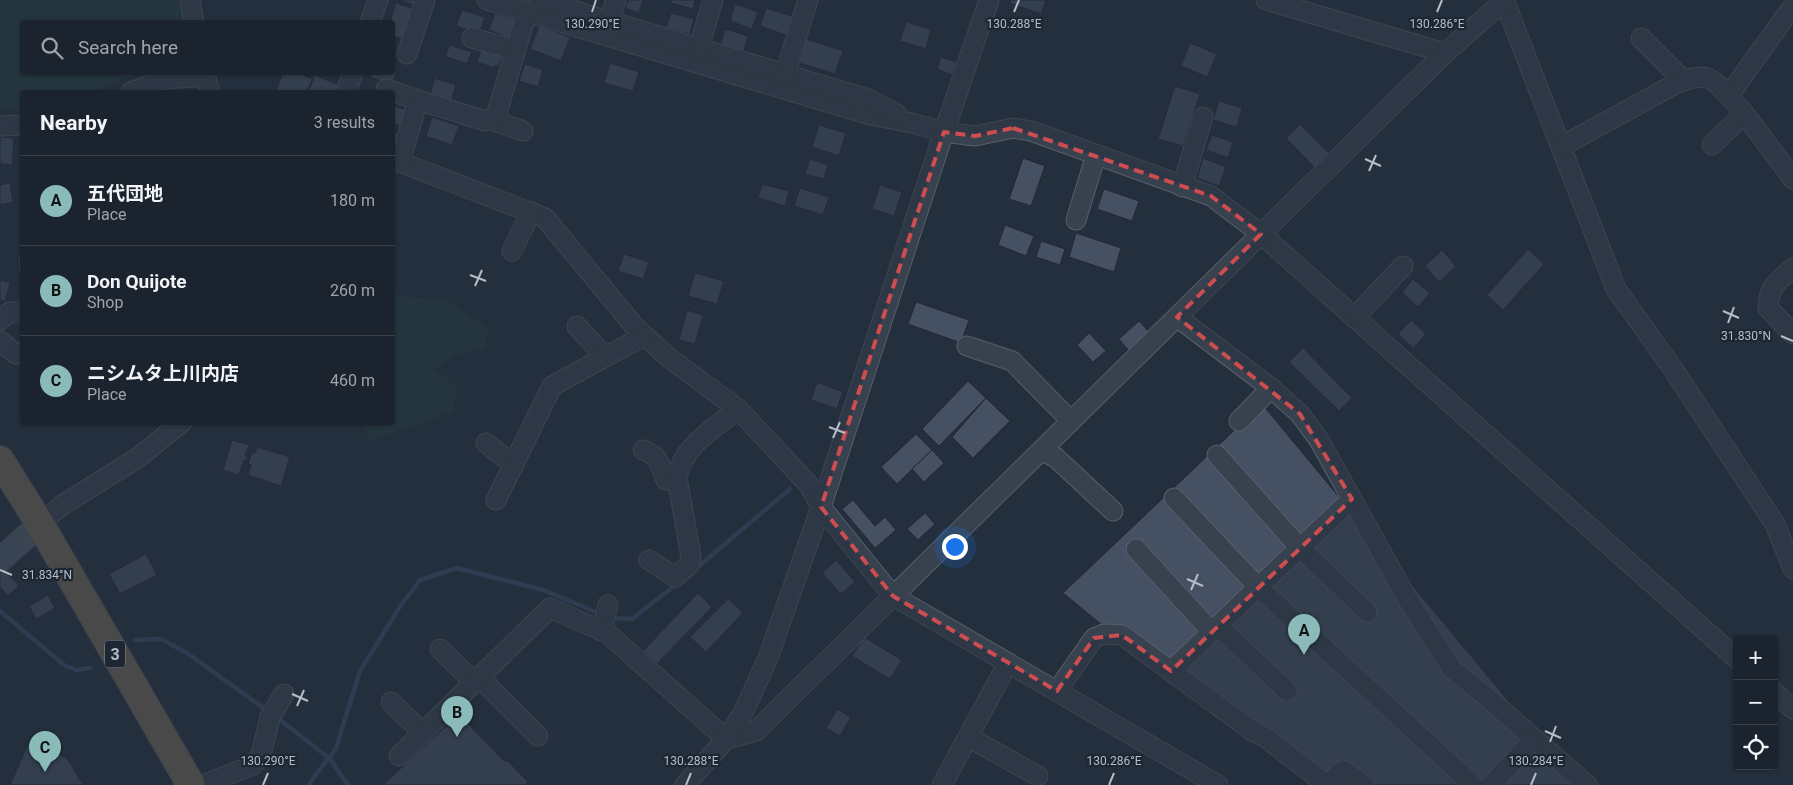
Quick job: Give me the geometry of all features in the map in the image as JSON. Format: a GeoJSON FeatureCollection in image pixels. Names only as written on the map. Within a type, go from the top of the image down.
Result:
{"type":"FeatureCollection","features":[{"type":"Feature","properties":{"kind":"highway","name":"3"},"geometry":{"type":"LineString","coordinates":[[0,460],[40,524],[191,785]]}},
{"type":"Feature","properties":{"kind":"main road"},"geometry":{"type":"LineString","coordinates":[[0,560],[40,524]]}},
{"type":"Feature","properties":{"kind":"street"},"geometry":{"type":"LineString","coordinates":[[371,20],[378,0]]}},
{"type":"Feature","properties":{"kind":"street"},"geometry":{"type":"LineString","coordinates":[[407,54],[425,0]]}},
{"type":"Feature","properties":{"kind":"street"},"geometry":{"type":"LineString","coordinates":[[487,0],[533,6],[609,21],[868,99],[912,123]]}},
{"type":"Feature","properties":{"kind":"street"},"geometry":{"type":"LineString","coordinates":[[609,21],[616,0]]}},
{"type":"Feature","properties":{"kind":"street"},"geometry":{"type":"LineString","coordinates":[[699,48],[713,0]]}},
{"type":"Feature","properties":{"kind":"street"},"geometry":{"type":"LineString","coordinates":[[785,74],[808,0]]}},
{"type":"Feature","properties":{"kind":"street"},"geometry":{"type":"LineString","coordinates":[[685,785],[726,739],[743,713],[768,658],[821,507],[989,0]]}},
{"type":"Feature","properties":{"kind":"street"},"geometry":{"type":"LineString","coordinates":[[1266,0],[1445,53]]}},
{"type":"Feature","properties":{"kind":"street"},"geometry":{"type":"LineString","coordinates":[[726,739],[756,730],[1445,53],[1504,0],[1616,289],[1674,369],[1775,524],[1793,569]]}},
{"type":"Feature","properties":{"kind":"street"},"geometry":{"type":"LineString","coordinates":[[193,1],[194,20]]}},
{"type":"Feature","properties":{"kind":"street"},"geometry":{"type":"LineString","coordinates":[[395,93],[485,121],[496,116],[516,50],[533,6]]}},
{"type":"Feature","properties":{"kind":"street"},"geometry":{"type":"LineString","coordinates":[[533,6],[870,115],[912,123],[944,132],[975,136],[1013,128],[1031,132],[1211,196],[1261,234],[1733,655]]}},
{"type":"Feature","properties":{"kind":"street"},"geometry":{"type":"LineString","coordinates":[[1729,95],[1793,6]]}},
{"type":"Feature","properties":{"kind":"street"},"geometry":{"type":"LineString","coordinates":[[472,38],[516,50]]}},
{"type":"Feature","properties":{"kind":"street"},"geometry":{"type":"LineString","coordinates":[[1641,38],[1684,81]]}},
{"type":"Feature","properties":{"kind":"street"},"geometry":{"type":"LineString","coordinates":[[347,90],[352,75]]}},
{"type":"Feature","properties":{"kind":"street"},"geometry":{"type":"LineString","coordinates":[[1562,146],[1677,83],[1697,77],[1708,78],[1729,95],[1793,179]]}},
{"type":"Feature","properties":{"kind":"street"},"geometry":{"type":"LineString","coordinates":[[136,90],[165,79],[209,85]]}},
{"type":"Feature","properties":{"kind":"street"},"geometry":{"type":"LineString","coordinates":[[418,100],[396,160],[545,218],[634,328],[668,357],[738,409],[809,485],[821,507],[893,596],[1218,785]]}},
{"type":"Feature","properties":{"kind":"street"},"geometry":{"type":"LineString","coordinates":[[1712,145],[1744,114]]}},
{"type":"Feature","properties":{"kind":"street"},"geometry":{"type":"LineString","coordinates":[[1182,187],[1202,117]]}},
{"type":"Feature","properties":{"kind":"street"},"geometry":{"type":"LineString","coordinates":[[489,119],[524,131]]}},
{"type":"Feature","properties":{"kind":"street"},"geometry":{"type":"LineString","coordinates":[[0,126],[20,125]]}},
{"type":"Feature","properties":{"kind":"street"},"geometry":{"type":"LineString","coordinates":[[1076,220],[1096,155]]}},
{"type":"Feature","properties":{"kind":"street"},"geometry":{"type":"LineString","coordinates":[[512,251],[531,212]]}},
{"type":"Feature","properties":{"kind":"street"},"geometry":{"type":"LineString","coordinates":[[1354,318],[1402,266]]}},
{"type":"Feature","properties":{"kind":"street"},"geometry":{"type":"LineString","coordinates":[[1793,268],[1774,285],[1768,297],[1768,308],[1793,334]]}},
{"type":"Feature","properties":{"kind":"street"},"geometry":{"type":"LineString","coordinates":[[0,320],[10,312],[20,312]]}},
{"type":"Feature","properties":{"kind":"street"},"geometry":{"type":"LineString","coordinates":[[1177,317],[1271,388],[1300,414],[1319,440],[1408,600],[1451,668],[1489,698],[1587,785]]}},
{"type":"Feature","properties":{"kind":"street"},"geometry":{"type":"LineString","coordinates":[[577,326],[605,357]]}},
{"type":"Feature","properties":{"kind":"street"},"geometry":{"type":"LineString","coordinates":[[496,500],[552,386],[644,336]]}},
{"type":"Feature","properties":{"kind":"street"},"geometry":{"type":"LineString","coordinates":[[0,341],[16,354]]}},
{"type":"Feature","properties":{"kind":"street"},"geometry":{"type":"LineString","coordinates":[[967,346],[1012,361],[1071,421]]}},
{"type":"Feature","properties":{"kind":"street"},"geometry":{"type":"LineString","coordinates":[[1239,421],[1271,388]]}},
{"type":"Feature","properties":{"kind":"street"},"geometry":{"type":"LineString","coordinates":[[665,480],[678,467],[687,451],[738,409]]}},
{"type":"Feature","properties":{"kind":"street"},"geometry":{"type":"LineString","coordinates":[[40,524],[61,506],[139,457],[178,425]]}},
{"type":"Feature","properties":{"kind":"street"},"geometry":{"type":"LineString","coordinates":[[486,443],[514,465]]}},
{"type":"Feature","properties":{"kind":"street"},"geometry":{"type":"LineString","coordinates":[[643,450],[652,452],[656,457],[691,556],[688,565],[675,577],[649,560]]}},
{"type":"Feature","properties":{"kind":"street"},"geometry":{"type":"LineString","coordinates":[[1041,451],[1055,457],[1113,511]]}},
{"type":"Feature","properties":{"kind":"street"},"geometry":{"type":"LineString","coordinates":[[1217,455],[1300,548],[1367,612]]}},
{"type":"Feature","properties":{"kind":"street"},"geometry":{"type":"LineString","coordinates":[[1174,498],[1258,588],[1473,785]]}},
{"type":"Feature","properties":{"kind":"street"},"geometry":{"type":"LineString","coordinates":[[1171,671],[1352,499]]}},
{"type":"Feature","properties":{"kind":"street"},"geometry":{"type":"LineString","coordinates":[[1136,549],[1215,629],[1287,691]]}},
{"type":"Feature","properties":{"kind":"street"},"geometry":{"type":"LineString","coordinates":[[603,628],[608,606]]}},
{"type":"Feature","properties":{"kind":"street"},"geometry":{"type":"LineString","coordinates":[[399,756],[550,608],[603,628],[726,739]]}},
{"type":"Feature","properties":{"kind":"street"},"geometry":{"type":"LineString","coordinates":[[1057,691],[1094,638],[1104,634],[1122,634],[1251,730],[1265,737],[1327,785],[1343,770],[1364,785]]}},
{"type":"Feature","properties":{"kind":"street"},"geometry":{"type":"LineString","coordinates":[[440,649],[538,736]]}},
{"type":"Feature","properties":{"kind":"street"},"geometry":{"type":"LineString","coordinates":[[942,785],[1008,663]]}},
{"type":"Feature","properties":{"kind":"street"},"geometry":{"type":"LineString","coordinates":[[203,785],[253,765],[261,755],[272,714],[284,694]]}},
{"type":"Feature","properties":{"kind":"street"},"geometry":{"type":"LineString","coordinates":[[1778,696],[1793,709]]}},
{"type":"Feature","properties":{"kind":"street"},"geometry":{"type":"LineString","coordinates":[[391,702],[423,733]]}},
{"type":"Feature","properties":{"kind":"street"},"geometry":{"type":"LineString","coordinates":[[968,737],[1038,776]]}},
{"type":"Feature","properties":{"kind":"street"},"geometry":{"type":"LineString","coordinates":[[1491,785],[1534,739]]}},
{"type":"Feature","properties":{"kind":"highlighted area"},"geometry":{"type":"Polygon","coordinates":[[[1013,128],[1211,196],[1261,234],[1177,317],[1300,414],[1352,499],[1171,671],[1122,635],[1094,638],[1057,691],[893,596],[821,507],[944,132],[975,136],[1013,128]]]}},
{"type":"Feature","properties":{"kind":"green space"},"geometry":{"type":"Polygon","coordinates":[[[0,0],[179,0],[184,20],[20,20],[20,75],[136,75],[119,79],[100,90],[20,90],[20,109],[0,109],[0,0]]]}},
{"type":"Feature","properties":{"kind":"green space"},"geometry":{"type":"Polygon","coordinates":[[[395,295],[447,301],[488,328],[485,348],[457,354],[435,368],[456,387],[454,411],[370,441],[364,425],[395,425],[395,295]]]}},
{"type":"Feature","properties":{"kind":"building"},"geometry":{"type":"Polygon","coordinates":[[[398,0],[417,0],[415,5],[398,0]]]}},
{"type":"Feature","properties":{"kind":"building"},"geometry":{"type":"Polygon","coordinates":[[[628,0],[643,0],[639,13],[625,8],[628,0]]]}},
{"type":"Feature","properties":{"kind":"building"},"geometry":{"type":"Polygon","coordinates":[[[671,0],[695,0],[693,9],[671,3],[671,0]]]}},
{"type":"Feature","properties":{"kind":"building"},"geometry":{"type":"Polygon","coordinates":[[[1011,0],[1046,0],[1041,14],[1010,3],[1011,0]]]}},
{"type":"Feature","properties":{"kind":"building"},"geometry":{"type":"Polygon","coordinates":[[[396,3],[418,10],[407,40],[395,37],[395,20],[391,20],[396,3]]]}},
{"type":"Feature","properties":{"kind":"building"},"geometry":{"type":"Polygon","coordinates":[[[735,4],[758,12],[752,29],[730,21],[735,4]]]}},
{"type":"Feature","properties":{"kind":"building"},"geometry":{"type":"Polygon","coordinates":[[[766,8],[795,17],[789,36],[760,26],[766,8]]]}},
{"type":"Feature","properties":{"kind":"building"},"geometry":{"type":"Polygon","coordinates":[[[462,10],[485,17],[479,34],[456,26],[462,10]]]}},
{"type":"Feature","properties":{"kind":"building"},"geometry":{"type":"Polygon","coordinates":[[[495,13],[519,21],[512,39],[489,30],[495,13]]]}},
{"type":"Feature","properties":{"kind":"building"},"geometry":{"type":"Polygon","coordinates":[[[671,13],[694,19],[690,34],[666,28],[671,13]]]}},
{"type":"Feature","properties":{"kind":"building"},"geometry":{"type":"Polygon","coordinates":[[[906,22],[931,29],[926,49],[900,41],[906,22]]]}},
{"type":"Feature","properties":{"kind":"building"},"geometry":{"type":"Polygon","coordinates":[[[539,26],[570,37],[561,61],[530,49],[539,26]]]}},
{"type":"Feature","properties":{"kind":"building"},"geometry":{"type":"Polygon","coordinates":[[[725,29],[748,36],[743,54],[720,47],[725,29]]]}},
{"type":"Feature","properties":{"kind":"building"},"geometry":{"type":"Polygon","coordinates":[[[806,39],[843,51],[835,74],[799,63],[806,39]]]}},
{"type":"Feature","properties":{"kind":"building"},"geometry":{"type":"Polygon","coordinates":[[[1190,43],[1217,54],[1207,77],[1181,66],[1190,43]]]}},
{"type":"Feature","properties":{"kind":"building"},"geometry":{"type":"Polygon","coordinates":[[[450,45],[472,52],[467,64],[445,56],[450,45]]]}},
{"type":"Feature","properties":{"kind":"building"},"geometry":{"type":"Polygon","coordinates":[[[482,48],[503,55],[499,66],[495,65],[494,68],[477,62],[482,48]]]}},
{"type":"Feature","properties":{"kind":"building"},"geometry":{"type":"Polygon","coordinates":[[[941,57],[957,62],[952,75],[937,69],[941,57]]]}},
{"type":"Feature","properties":{"kind":"building"},"geometry":{"type":"Polygon","coordinates":[[[610,63],[639,72],[633,91],[604,83],[610,63]]]}},
{"type":"Feature","properties":{"kind":"building"},"geometry":{"type":"Polygon","coordinates":[[[525,64],[543,70],[538,87],[519,81],[525,64]]]}},
{"type":"Feature","properties":{"kind":"building"},"geometry":{"type":"Polygon","coordinates":[[[395,70],[397,70],[392,85],[370,77],[371,75],[395,75],[395,70]]]}},
{"type":"Feature","properties":{"kind":"building"},"geometry":{"type":"Polygon","coordinates":[[[282,75],[303,75],[312,79],[308,90],[276,90],[282,75]]]}},
{"type":"Feature","properties":{"kind":"building"},"geometry":{"type":"Polygon","coordinates":[[[315,75],[343,87],[342,90],[309,90],[315,75]]]}},
{"type":"Feature","properties":{"kind":"building"},"geometry":{"type":"Polygon","coordinates":[[[435,78],[456,85],[451,102],[430,94],[435,78]]]}},
{"type":"Feature","properties":{"kind":"building"},"geometry":{"type":"Polygon","coordinates":[[[1175,86],[1200,94],[1183,146],[1158,139],[1175,86]]]}},
{"type":"Feature","properties":{"kind":"building"},"geometry":{"type":"Polygon","coordinates":[[[1219,101],[1242,108],[1237,127],[1213,120],[1219,101]]]}},
{"type":"Feature","properties":{"kind":"building"},"geometry":{"type":"Polygon","coordinates":[[[395,106],[406,110],[400,126],[395,125],[395,106]]]}},
{"type":"Feature","properties":{"kind":"building"},"geometry":{"type":"Polygon","coordinates":[[[432,117],[459,126],[452,145],[426,136],[432,117]]]}},
{"type":"Feature","properties":{"kind":"building"},"geometry":{"type":"Polygon","coordinates":[[[1300,124],[1332,156],[1317,170],[1286,138],[1300,124]]]}},
{"type":"Feature","properties":{"kind":"building"},"geometry":{"type":"Polygon","coordinates":[[[819,125],[846,133],[839,156],[812,147],[819,125]]]}},
{"type":"Feature","properties":{"kind":"building"},"geometry":{"type":"Polygon","coordinates":[[[395,132],[399,134],[395,144],[395,132]]]}},
{"type":"Feature","properties":{"kind":"building"},"geometry":{"type":"Polygon","coordinates":[[[1212,135],[1233,142],[1228,158],[1206,150],[1212,135]]]}},
{"type":"Feature","properties":{"kind":"building"},"geometry":{"type":"Polygon","coordinates":[[[0,137],[14,138],[12,165],[0,164],[0,137]]]}},
{"type":"Feature","properties":{"kind":"building"},"geometry":{"type":"Polygon","coordinates":[[[1023,158],[1045,166],[1031,206],[1009,199],[1023,158]]]}},
{"type":"Feature","properties":{"kind":"building"},"geometry":{"type":"Polygon","coordinates":[[[1203,158],[1226,167],[1219,186],[1197,178],[1203,158]]]}},
{"type":"Feature","properties":{"kind":"building"},"geometry":{"type":"Polygon","coordinates":[[[810,159],[828,165],[824,179],[805,174],[810,159]]]}},
{"type":"Feature","properties":{"kind":"building"},"geometry":{"type":"Polygon","coordinates":[[[10,183],[13,202],[0,205],[0,185],[10,183]]]}},
{"type":"Feature","properties":{"kind":"building"},"geometry":{"type":"Polygon","coordinates":[[[762,184],[789,191],[785,206],[758,198],[762,184]]]}},
{"type":"Feature","properties":{"kind":"building"},"geometry":{"type":"Polygon","coordinates":[[[880,185],[902,192],[894,216],[872,209],[880,185]]]}},
{"type":"Feature","properties":{"kind":"building"},"geometry":{"type":"Polygon","coordinates":[[[800,188],[829,197],[823,215],[794,206],[800,188]]]}},
{"type":"Feature","properties":{"kind":"building"},"geometry":{"type":"Polygon","coordinates":[[[1104,189],[1139,201],[1132,221],[1097,209],[1104,189]]]}},
{"type":"Feature","properties":{"kind":"building"},"geometry":{"type":"Polygon","coordinates":[[[1005,225],[1034,236],[1026,256],[998,245],[1005,225]]]}},
{"type":"Feature","properties":{"kind":"building"},"geometry":{"type":"Polygon","coordinates":[[[1076,233],[1121,248],[1114,272],[1069,257],[1076,233]]]}},
{"type":"Feature","properties":{"kind":"building"},"geometry":{"type":"Polygon","coordinates":[[[1041,241],[1065,249],[1060,265],[1036,257],[1041,241]]]}},
{"type":"Feature","properties":{"kind":"building"},"geometry":{"type":"Polygon","coordinates":[[[1528,249],[1544,264],[1503,310],[1487,295],[1528,249]]]}},
{"type":"Feature","properties":{"kind":"building"},"geometry":{"type":"Polygon","coordinates":[[[1442,250],[1456,266],[1439,282],[1425,266],[1442,250]]]}},
{"type":"Feature","properties":{"kind":"building"},"geometry":{"type":"Polygon","coordinates":[[[624,254],[649,262],[643,279],[618,271],[624,254]]]}},
{"type":"Feature","properties":{"kind":"building"},"geometry":{"type":"Polygon","coordinates":[[[18,257],[20,257],[20,274],[18,257]]]}},
{"type":"Feature","properties":{"kind":"building"},"geometry":{"type":"Polygon","coordinates":[[[695,273],[724,281],[717,304],[688,296],[695,273]]]}},
{"type":"Feature","properties":{"kind":"building"},"geometry":{"type":"Polygon","coordinates":[[[1413,279],[1430,293],[1418,307],[1402,292],[1413,279]]]}},
{"type":"Feature","properties":{"kind":"building"},"geometry":{"type":"Polygon","coordinates":[[[0,280],[10,283],[5,301],[0,300],[0,280]]]}},
{"type":"Feature","properties":{"kind":"building"},"geometry":{"type":"Polygon","coordinates":[[[916,302],[969,320],[961,343],[908,324],[916,302]]]}},
{"type":"Feature","properties":{"kind":"building"},"geometry":{"type":"Polygon","coordinates":[[[687,310],[703,315],[695,344],[679,340],[687,310]]]}},
{"type":"Feature","properties":{"kind":"building"},"geometry":{"type":"Polygon","coordinates":[[[1411,320],[1426,334],[1413,348],[1398,334],[1411,320]]]}},
{"type":"Feature","properties":{"kind":"building"},"geometry":{"type":"Polygon","coordinates":[[[1139,321],[1151,334],[1130,352],[1119,339],[1139,321]]]}},
{"type":"Feature","properties":{"kind":"building"},"geometry":{"type":"Polygon","coordinates":[[[1089,333],[1106,351],[1093,362],[1077,345],[1089,333]]]}},
{"type":"Feature","properties":{"kind":"building"},"geometry":{"type":"Polygon","coordinates":[[[1303,348],[1352,398],[1339,411],[1289,362],[1303,348]]]}},
{"type":"Feature","properties":{"kind":"building"},"geometry":{"type":"Polygon","coordinates":[[[968,381],[986,398],[939,446],[922,429],[968,381]]]}},
{"type":"Feature","properties":{"kind":"building"},"geometry":{"type":"Polygon","coordinates":[[[817,382],[843,392],[837,409],[811,400],[817,382]]]}},
{"type":"Feature","properties":{"kind":"building"},"geometry":{"type":"Polygon","coordinates":[[[986,398],[1010,421],[973,458],[952,437],[986,398]]]}},
{"type":"Feature","properties":{"kind":"building"},"geometry":{"type":"Polygon","coordinates":[[[1262,404],[1578,785],[1331,785],[1214,717],[1063,593],[1262,404]]]}},
{"type":"Feature","properties":{"kind":"building"},"geometry":{"type":"Polygon","coordinates":[[[916,434],[932,450],[897,484],[881,467],[916,434]]]}},
{"type":"Feature","properties":{"kind":"building"},"geometry":{"type":"Polygon","coordinates":[[[232,440],[249,445],[245,456],[248,456],[247,460],[244,460],[239,475],[223,470],[232,440]]]}},
{"type":"Feature","properties":{"kind":"building"},"geometry":{"type":"Polygon","coordinates":[[[257,447],[290,457],[281,486],[248,475],[251,465],[248,464],[252,452],[255,453],[257,447]]]}},
{"type":"Feature","properties":{"kind":"building"},"geometry":{"type":"Polygon","coordinates":[[[932,450],[944,463],[924,482],[912,469],[932,450]]]}},
{"type":"Feature","properties":{"kind":"building"},"geometry":{"type":"Polygon","coordinates":[[[853,500],[875,526],[885,517],[896,530],[875,548],[842,509],[853,500]]]}},
{"type":"Feature","properties":{"kind":"building"},"geometry":{"type":"Polygon","coordinates":[[[925,513],[935,524],[918,540],[907,529],[925,513]]]}},
{"type":"Feature","properties":{"kind":"building"},"geometry":{"type":"Polygon","coordinates":[[[146,554],[157,575],[120,594],[109,574],[146,554]]]}},
{"type":"Feature","properties":{"kind":"building"},"geometry":{"type":"Polygon","coordinates":[[[836,560],[855,582],[841,594],[822,573],[836,560]]]}},
{"type":"Feature","properties":{"kind":"building"},"geometry":{"type":"Polygon","coordinates":[[[4,570],[19,586],[8,596],[0,587],[0,573],[4,570]]]}},
{"type":"Feature","properties":{"kind":"building"},"geometry":{"type":"Polygon","coordinates":[[[698,593],[712,607],[657,664],[643,651],[698,593]]]}},
{"type":"Feature","properties":{"kind":"building"},"geometry":{"type":"Polygon","coordinates":[[[48,595],[55,608],[36,619],[29,606],[48,595]]]}},
{"type":"Feature","properties":{"kind":"building"},"geometry":{"type":"Polygon","coordinates":[[[728,599],[743,613],[706,652],[690,637],[728,599]]]}},
{"type":"Feature","properties":{"kind":"building"},"geometry":{"type":"Polygon","coordinates":[[[864,637],[902,660],[890,679],[852,656],[864,637]]]}},
{"type":"Feature","properties":{"kind":"building"},"geometry":{"type":"Polygon","coordinates":[[[837,709],[851,717],[840,736],[826,728],[837,709]]]}},
{"type":"Feature","properties":{"kind":"building"},"geometry":{"type":"Polygon","coordinates":[[[459,714],[505,762],[507,760],[528,782],[525,785],[383,785],[459,714]]]}},
{"type":"Feature","properties":{"kind":"building"},"geometry":{"type":"Polygon","coordinates":[[[29,742],[67,758],[83,785],[10,785],[29,742]]]}},
{"type":"Feature","properties":{"kind":"waterway"},"geometry":{"type":"LineString","coordinates":[[694,570],[790,489]]}},
{"type":"Feature","properties":{"kind":"waterway"},"geometry":{"type":"LineString","coordinates":[[309,785],[336,748],[360,671],[399,608],[420,580],[457,568],[543,590],[601,614]]}},
{"type":"Feature","properties":{"kind":"waterway"},"geometry":{"type":"LineString","coordinates":[[611,618],[632,619],[678,583]]}},
{"type":"Feature","properties":{"kind":"waterway"},"geometry":{"type":"LineString","coordinates":[[0,611],[64,665],[76,670],[90,668]]}},
{"type":"Feature","properties":{"kind":"waterway"},"geometry":{"type":"LineString","coordinates":[[135,640],[161,639],[187,653],[269,712]]}},
{"type":"Feature","properties":{"kind":"waterway"},"geometry":{"type":"LineString","coordinates":[[275,716],[330,759],[348,785]]}},
{"type":"Feature","properties":{"kind":"place","name":"五代団地"},"geometry":{"type":"Point","coordinates":[1304,655]}},
{"type":"Feature","properties":{"kind":"place","name":"Don Quijote"},"geometry":{"type":"Point","coordinates":[457,737]}},
{"type":"Feature","properties":{"kind":"place","name":"ニシムタ上川内店"},"geometry":{"type":"Point","coordinates":[45,772]}}]}
